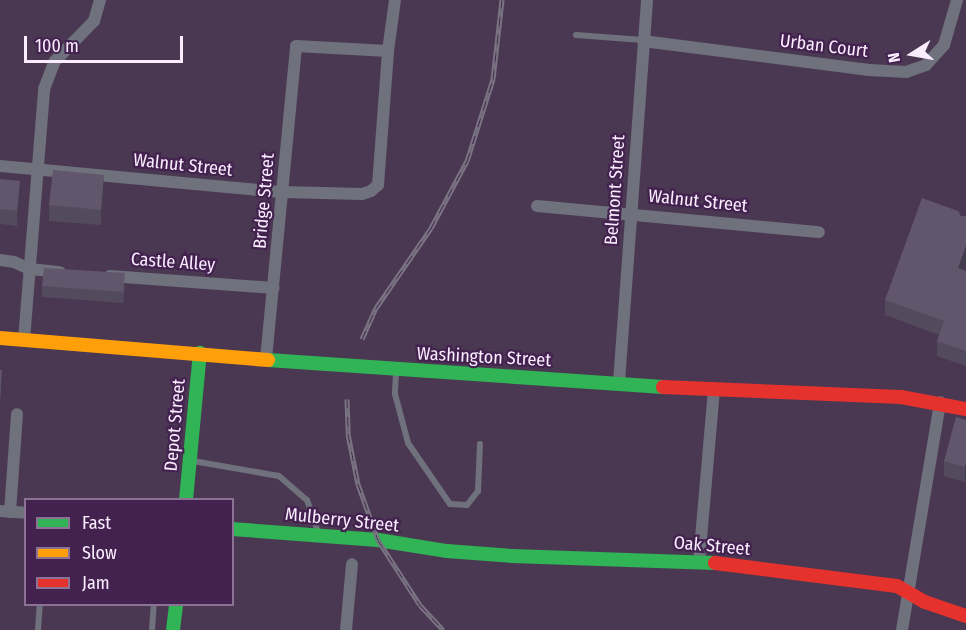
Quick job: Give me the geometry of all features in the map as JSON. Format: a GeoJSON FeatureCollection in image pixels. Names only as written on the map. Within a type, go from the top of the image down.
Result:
{"type":"FeatureCollection","features":[{"type":"Feature","properties":{"kind":"main road","name":"Washington Street"},"geometry":{"type":"LineString","coordinates":[[0,338],[396,370],[619,382],[714,390],[901,397],[940,402],[966,409]]}},
{"type":"Feature","properties":{"kind":"main road","name":"Depot Street"},"geometry":{"type":"LineString","coordinates":[[186,498],[200,353]]}},
{"type":"Feature","properties":{"kind":"main road","name":"Mulberry Street"},"geometry":{"type":"LineString","coordinates":[[234,529],[319,535],[447,550]]}},
{"type":"Feature","properties":{"kind":"main road","name":"Oak Street"},"geometry":{"type":"LineString","coordinates":[[447,550],[512,555],[699,561],[842,578],[897,586],[925,602],[966,616]]}},
{"type":"Feature","properties":{"kind":"main road"},"geometry":{"type":"LineString","coordinates":[[173,630],[176,606]]}},
{"type":"Feature","properties":{"kind":"street"},"geometry":{"type":"LineString","coordinates":[[24,340],[41,106],[49,73],[63,50],[76,41],[94,21],[100,0]]}},
{"type":"Feature","properties":{"kind":"street"},"geometry":{"type":"LineString","coordinates":[[388,51],[395,0]]}},
{"type":"Feature","properties":{"kind":"street","name":"Belmont Street"},"geometry":{"type":"LineString","coordinates":[[619,382],[646,0]]}},
{"type":"Feature","properties":{"kind":"street","name":"Urban Court"},"geometry":{"type":"LineString","coordinates":[[643,40],[877,71],[906,72],[926,65],[944,45],[957,0]]}},
{"type":"Feature","properties":{"kind":"street","name":"Bridge Street"},"geometry":{"type":"LineString","coordinates":[[266,359],[296,46],[388,51]]}},
{"type":"Feature","properties":{"kind":"street","name":"Walnut Street"},"geometry":{"type":"LineString","coordinates":[[0,166],[282,192],[362,194],[378,185],[388,51]]}},
{"type":"Feature","properties":{"kind":"street","name":"Walnut Street"},"geometry":{"type":"LineString","coordinates":[[537,206],[631,212],[819,232]]}},
{"type":"Feature","properties":{"kind":"street"},"geometry":{"type":"LineString","coordinates":[[0,260],[14,262],[30,269],[76,273]]}},
{"type":"Feature","properties":{"kind":"street","name":"Castle Alley"},"geometry":{"type":"LineString","coordinates":[[99,275],[274,288]]}},
{"type":"Feature","properties":{"kind":"street"},"geometry":{"type":"LineString","coordinates":[[699,561],[714,390]]}},
{"type":"Feature","properties":{"kind":"street"},"geometry":{"type":"LineString","coordinates":[[902,630],[940,402]]}},
{"type":"Feature","properties":{"kind":"street"},"geometry":{"type":"LineString","coordinates":[[16,414],[5,511],[24,513]]}},
{"type":"Feature","properties":{"kind":"street"},"geometry":{"type":"LineString","coordinates":[[346,630],[352,564]]}},
{"type":"Feature","properties":{"kind":"lane"},"geometry":{"type":"LineString","coordinates":[[576,35],[643,40]]}},
{"type":"Feature","properties":{"kind":"lane"},"geometry":{"type":"LineString","coordinates":[[396,370],[395,394],[408,443],[450,504],[467,506],[478,491],[480,444]]}},
{"type":"Feature","properties":{"kind":"lane"},"geometry":{"type":"LineString","coordinates":[[190,460],[279,476],[307,500],[319,535]]}},
{"type":"Feature","properties":{"kind":"lane"},"geometry":{"type":"LineString","coordinates":[[38,630],[40,606]]}},
{"type":"Feature","properties":{"kind":"lane"},"geometry":{"type":"LineString","coordinates":[[152,630],[154,606]]}},
{"type":"Feature","properties":{"kind":"building"},"geometry":{"type":"Polygon","coordinates":[[[53,170],[104,175],[101,210],[49,205],[53,170]]]}},
{"type":"Feature","properties":{"kind":"building"},"geometry":{"type":"Polygon","coordinates":[[[0,179],[20,181],[17,211],[0,209],[0,179]]]}},
{"type":"Feature","properties":{"kind":"building"},"geometry":{"type":"Polygon","coordinates":[[[922,198],[958,211],[961,216],[966,216],[966,245],[958,268],[966,271],[966,351],[937,341],[944,321],[885,300],[922,198]]]}},
{"type":"Feature","properties":{"kind":"building"},"geometry":{"type":"Polygon","coordinates":[[[44,268],[125,273],[123,292],[42,286],[44,268]]]}},
{"type":"Feature","properties":{"kind":"building"},"geometry":{"type":"Polygon","coordinates":[[[0,370],[2,370],[0,403],[0,370]]]}},
{"type":"Feature","properties":{"kind":"building"},"geometry":{"type":"Polygon","coordinates":[[[956,417],[966,420],[965,467],[944,461],[956,417]]]}},
{"type":"Feature","properties":{"kind":"railway"},"geometry":{"type":"LineString","coordinates":[[362,339],[376,308],[431,228],[467,161],[493,79],[502,0]]}},
{"type":"Feature","properties":{"kind":"railway"},"geometry":{"type":"LineString","coordinates":[[347,399],[348,434],[358,484],[378,540],[420,605],[443,630]]}},
{"type":"Feature","properties":{"kind":"traffic: fast"},"geometry":{"type":"LineString","coordinates":[[186,498],[200,353]]}},
{"type":"Feature","properties":{"kind":"traffic: fast"},"geometry":{"type":"LineString","coordinates":[[268,360],[663,387]]}},
{"type":"Feature","properties":{"kind":"traffic: fast"},"geometry":{"type":"LineString","coordinates":[[234,529],[378,540],[447,551],[512,556],[715,563]]}},
{"type":"Feature","properties":{"kind":"traffic: fast"},"geometry":{"type":"LineString","coordinates":[[173,630],[176,606]]}},
{"type":"Feature","properties":{"kind":"traffic: slow"},"geometry":{"type":"LineString","coordinates":[[0,338],[268,360]]}},
{"type":"Feature","properties":{"kind":"traffic: jam"},"geometry":{"type":"LineString","coordinates":[[663,387],[901,397],[966,409]]}},
{"type":"Feature","properties":{"kind":"traffic: jam"},"geometry":{"type":"LineString","coordinates":[[715,563],[897,586],[925,602],[966,616]]}}]}
